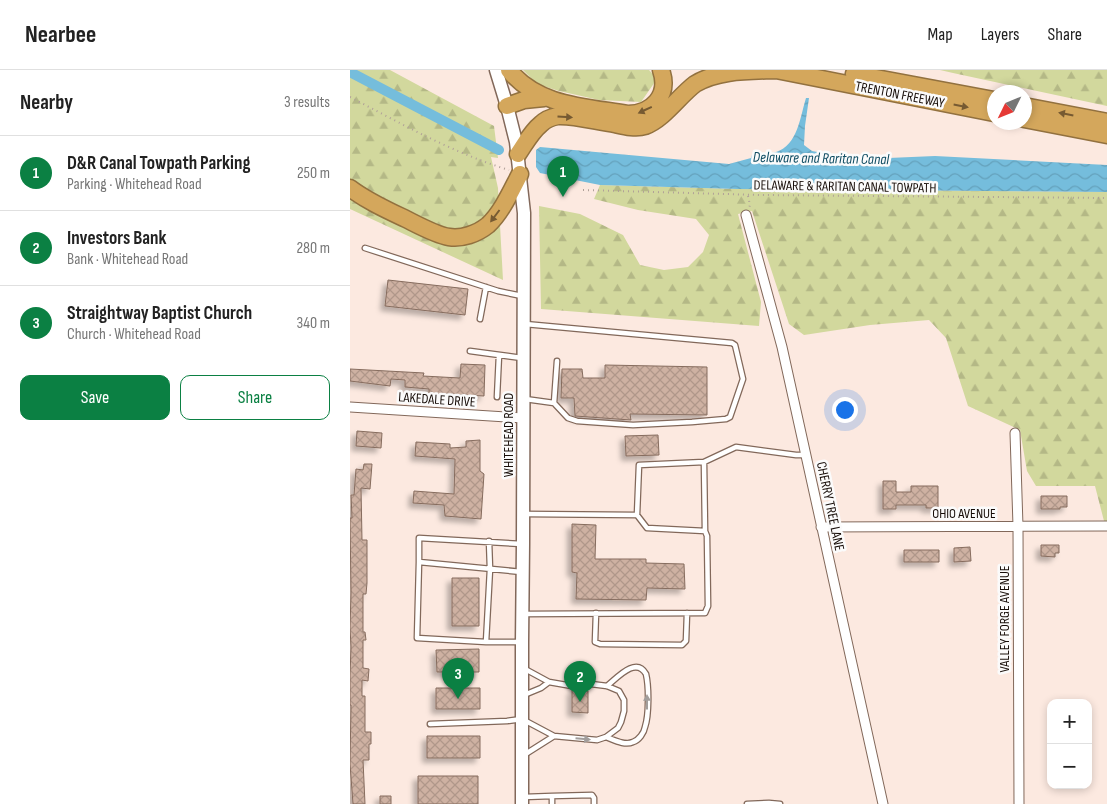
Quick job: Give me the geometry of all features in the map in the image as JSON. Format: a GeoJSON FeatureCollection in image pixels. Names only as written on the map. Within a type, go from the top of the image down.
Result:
{"type":"FeatureCollection","features":[{"type":"Feature","properties":{"kind":"highway"},"geometry":{"type":"LineString","coordinates":[[509,70],[528,88],[544,98],[628,114],[637,114],[647,110],[659,99],[663,91],[664,82],[661,70]]}},
{"type":"Feature","properties":{"kind":"highway","name":"TRENTON FREEWAY"},"geometry":{"type":"LineString","coordinates":[[350,188],[362,197],[422,227],[448,237],[469,236],[488,225],[503,205],[520,155],[542,123],[553,117],[566,116],[628,126],[645,126],[658,118],[704,78],[728,72],[776,70],[987,112]]}},
{"type":"Feature","properties":{"kind":"highway","name":"TRENTON FREEWAY"},"geometry":{"type":"LineString","coordinates":[[829,70],[987,99]]}},
{"type":"Feature","properties":{"kind":"highway"},"geometry":{"type":"LineString","coordinates":[[507,106],[524,100],[544,98]]}},
{"type":"Feature","properties":{"kind":"highway"},"geometry":{"type":"LineString","coordinates":[[1032,108],[1107,122]]}},
{"type":"Feature","properties":{"kind":"highway"},"geometry":{"type":"LineString","coordinates":[[1032,121],[1107,135]]}},
{"type":"Feature","properties":{"kind":"main road","name":"WHITEHEAD ROAD"},"geometry":{"type":"LineString","coordinates":[[496,70],[520,155],[524,213],[522,800]]}},
{"type":"Feature","properties":{"kind":"street","name":"CHERRY TREE LANE"},"geometry":{"type":"LineString","coordinates":[[746,215],[782,347],[883,804]]}},
{"type":"Feature","properties":{"kind":"street","name":"LAKEDALE DRIVE"},"geometry":{"type":"LineString","coordinates":[[350,407],[523,418]]}},
{"type":"Feature","properties":{"kind":"street","name":"VALLEY FORGE AVENUE"},"geometry":{"type":"LineString","coordinates":[[1015,433],[1018,526],[1019,804]]}},
{"type":"Feature","properties":{"kind":"street","name":"OHIO AVENUE"},"geometry":{"type":"LineString","coordinates":[[822,527],[1107,526]]}},
{"type":"Feature","properties":{"kind":"lane"},"geometry":{"type":"LineString","coordinates":[[365,248],[486,287],[523,296]]}},
{"type":"Feature","properties":{"kind":"lane"},"geometry":{"type":"LineString","coordinates":[[480,319],[486,287]]}},
{"type":"Feature","properties":{"kind":"lane"},"geometry":{"type":"LineString","coordinates":[[523,398],[554,403],[568,418],[577,421],[633,425],[692,422],[726,418],[731,415],[743,379],[735,345],[732,343],[524,324]]}},
{"type":"Feature","properties":{"kind":"lane"},"geometry":{"type":"LineString","coordinates":[[470,351],[523,358]]}},
{"type":"Feature","properties":{"kind":"lane"},"geometry":{"type":"LineString","coordinates":[[497,397],[499,355]]}},
{"type":"Feature","properties":{"kind":"lane"},"geometry":{"type":"LineString","coordinates":[[554,403],[557,360]]}},
{"type":"Feature","properties":{"kind":"lane"},"geometry":{"type":"LineString","coordinates":[[705,531],[647,528],[637,515],[639,465],[704,462],[736,447],[806,455]]}},
{"type":"Feature","properties":{"kind":"lane"},"geometry":{"type":"LineString","coordinates":[[522,614],[705,613],[708,606],[704,462]]}},
{"type":"Feature","properties":{"kind":"lane"},"geometry":{"type":"LineString","coordinates":[[523,514],[637,515]]}},
{"type":"Feature","properties":{"kind":"lane"},"geometry":{"type":"LineString","coordinates":[[522,642],[417,638],[419,538],[523,544]]}},
{"type":"Feature","properties":{"kind":"lane"},"geometry":{"type":"LineString","coordinates":[[486,642],[490,569],[489,541]]}},
{"type":"Feature","properties":{"kind":"lane"},"geometry":{"type":"LineString","coordinates":[[419,562],[523,572]]}},
{"type":"Feature","properties":{"kind":"lane"},"geometry":{"type":"LineString","coordinates":[[596,613],[595,642],[600,644],[682,645],[686,641],[687,613]]}},
{"type":"Feature","properties":{"kind":"lane"},"geometry":{"type":"LineString","coordinates":[[606,737],[619,742],[630,743],[643,733],[647,716],[646,674],[639,667],[632,667],[607,686]]}},
{"type":"Feature","properties":{"kind":"lane"},"geometry":{"type":"LineString","coordinates":[[522,668],[549,682],[572,686]]}},
{"type":"Feature","properties":{"kind":"lane"},"geometry":{"type":"LineString","coordinates":[[522,695],[541,688],[549,682]]}},
{"type":"Feature","properties":{"kind":"lane"},"geometry":{"type":"LineString","coordinates":[[430,724],[522,719],[554,736],[597,740],[606,737],[618,728],[621,722],[624,700],[619,691],[607,686],[581,685]]}},
{"type":"Feature","properties":{"kind":"lane"},"geometry":{"type":"LineString","coordinates":[[523,756],[554,736]]}},
{"type":"Feature","properties":{"kind":"lane"},"geometry":{"type":"LineString","coordinates":[[522,800],[552,796],[592,795],[594,804]]}},
{"type":"Feature","properties":{"kind":"lane"},"geometry":{"type":"LineString","coordinates":[[552,796],[552,804]]}},
{"type":"Feature","properties":{"kind":"lane"},"geometry":{"type":"LineString","coordinates":[[748,804],[780,804]]}},
{"type":"Feature","properties":{"kind":"path"},"geometry":{"type":"LineString","coordinates":[[350,97],[444,146],[484,163],[520,155]]}},
{"type":"Feature","properties":{"kind":"path","name":"DELAWARE & RARITAN CANAL TOWPATH"},"geometry":{"type":"LineString","coordinates":[[583,190],[871,197],[1107,198]]}},
{"type":"Feature","properties":{"kind":"path"},"geometry":{"type":"LineString","coordinates":[[746,215],[750,205],[748,195]]}},
{"type":"Feature","properties":{"kind":"green space"},"geometry":{"type":"Polygon","coordinates":[[[350,70],[390,70],[494,126],[498,158],[491,157],[498,188],[503,280],[350,209],[350,70]]]}},
{"type":"Feature","properties":{"kind":"green space"},"geometry":{"type":"Polygon","coordinates":[[[523,70],[649,70],[657,79],[641,102],[599,100],[537,84],[523,70]]]}},
{"type":"Feature","properties":{"kind":"green space"},"geometry":{"type":"Polygon","coordinates":[[[940,70],[1107,70],[1107,106],[1032,90],[1032,85],[1009,85],[940,70]]]}},
{"type":"Feature","properties":{"kind":"green space"},"geometry":{"type":"Polygon","coordinates":[[[600,185],[737,189],[1107,192],[1107,521],[1104,521],[1095,486],[1036,486],[1027,471],[1020,430],[968,406],[946,338],[929,320],[870,325],[804,335],[789,324],[752,211],[738,214],[761,302],[759,326],[541,309],[539,206],[580,214],[623,235],[640,265],[664,270],[688,267],[703,252],[709,235],[696,219],[638,210],[594,199],[600,185]]]}},
{"type":"Feature","properties":{"kind":"water"},"geometry":{"type":"Polygon","coordinates":[[[806,98],[809,98],[804,145],[812,151],[839,156],[839,158],[865,159],[935,156],[1107,165],[1107,192],[737,189],[600,185],[540,173],[536,167],[536,150],[540,147],[729,164],[751,158],[752,155],[776,152],[794,137],[806,98]]]}},
{"type":"Feature","properties":{"kind":"building"},"geometry":{"type":"Polygon","coordinates":[[[388,280],[468,289],[465,315],[385,306],[388,280]]]}},
{"type":"Feature","properties":{"kind":"building"},"geometry":{"type":"Polygon","coordinates":[[[461,364],[485,365],[484,396],[429,393],[429,389],[405,387],[405,380],[391,379],[390,386],[350,381],[350,369],[424,373],[423,376],[460,378],[461,364]]]}},
{"type":"Feature","properties":{"kind":"building"},"geometry":{"type":"Polygon","coordinates":[[[605,365],[707,367],[707,415],[630,414],[631,420],[575,416],[574,398],[561,398],[562,369],[582,369],[583,378],[605,378],[605,365]]]}},
{"type":"Feature","properties":{"kind":"building"},"geometry":{"type":"Polygon","coordinates":[[[357,431],[382,433],[381,448],[356,446],[357,431]]]}},
{"type":"Feature","properties":{"kind":"building"},"geometry":{"type":"Polygon","coordinates":[[[658,435],[659,455],[626,456],[625,436],[658,435]]]}},
{"type":"Feature","properties":{"kind":"building"},"geometry":{"type":"Polygon","coordinates":[[[480,440],[480,471],[484,474],[481,519],[445,516],[444,505],[413,503],[414,491],[454,494],[455,459],[415,456],[416,442],[450,444],[450,448],[466,447],[466,441],[480,440]]]}},
{"type":"Feature","properties":{"kind":"building"},"geometry":{"type":"Polygon","coordinates":[[[364,464],[372,464],[370,489],[361,488],[362,540],[367,540],[367,583],[366,594],[363,594],[363,632],[365,632],[366,640],[363,640],[363,668],[369,669],[368,681],[362,680],[362,696],[365,696],[365,732],[371,732],[371,744],[369,744],[369,760],[363,760],[365,804],[353,804],[350,764],[350,518],[352,518],[351,495],[354,495],[356,469],[363,470],[364,464]]]}},
{"type":"Feature","properties":{"kind":"building"},"geometry":{"type":"Polygon","coordinates":[[[883,481],[896,481],[896,492],[911,492],[911,486],[938,486],[938,508],[926,508],[926,505],[896,505],[896,509],[883,509],[883,481]]]}},
{"type":"Feature","properties":{"kind":"building"},"geometry":{"type":"Polygon","coordinates":[[[1041,496],[1067,496],[1067,507],[1041,509],[1041,496]]]}},
{"type":"Feature","properties":{"kind":"building"},"geometry":{"type":"Polygon","coordinates":[[[572,524],[596,525],[595,559],[646,559],[646,563],[684,564],[685,589],[647,588],[646,600],[576,599],[577,573],[572,572],[572,524]]]}},
{"type":"Feature","properties":{"kind":"building"},"geometry":{"type":"Polygon","coordinates":[[[1041,545],[1059,545],[1059,553],[1055,553],[1055,557],[1041,556],[1041,545]]]}},
{"type":"Feature","properties":{"kind":"building"},"geometry":{"type":"Polygon","coordinates":[[[970,547],[971,561],[954,562],[954,548],[970,547]]]}},
{"type":"Feature","properties":{"kind":"building"},"geometry":{"type":"Polygon","coordinates":[[[904,550],[939,550],[939,562],[904,562],[904,550]]]}},
{"type":"Feature","properties":{"kind":"building"},"geometry":{"type":"Polygon","coordinates":[[[452,578],[479,578],[479,626],[452,626],[452,578]]]}},
{"type":"Feature","properties":{"kind":"building"},"geometry":{"type":"Polygon","coordinates":[[[479,649],[479,672],[437,672],[436,650],[479,649]]]}},
{"type":"Feature","properties":{"kind":"building"},"geometry":{"type":"Polygon","coordinates":[[[572,675],[582,675],[577,687],[588,691],[588,713],[572,712],[572,690],[576,686],[572,682],[572,675]]]}},
{"type":"Feature","properties":{"kind":"building"},"geometry":{"type":"Polygon","coordinates":[[[436,688],[480,688],[480,709],[436,709],[436,688]]]}},
{"type":"Feature","properties":{"kind":"building"},"geometry":{"type":"Polygon","coordinates":[[[427,736],[480,736],[480,758],[427,758],[427,736]]]}},
{"type":"Feature","properties":{"kind":"building"},"geometry":{"type":"Polygon","coordinates":[[[418,776],[478,776],[478,804],[418,804],[418,776]]]}},
{"type":"Feature","properties":{"kind":"building"},"geometry":{"type":"Polygon","coordinates":[[[380,796],[391,796],[391,804],[380,804],[380,796]]]}},
{"type":"Feature","properties":{"kind":"waterway","name":"Delaware and Raritan Canal"},"geometry":{"type":"LineString","coordinates":[[350,72],[499,150]]}},
{"type":"Feature","properties":{"kind":"place","name":"D&R Canal Towpath Parking"},"geometry":{"type":"Point","coordinates":[563,197]}},
{"type":"Feature","properties":{"kind":"place","name":"Straightway Baptist Church"},"geometry":{"type":"Point","coordinates":[458,699]}},
{"type":"Feature","properties":{"kind":"place","name":"Investors Bank"},"geometry":{"type":"Point","coordinates":[580,702]}}]}
